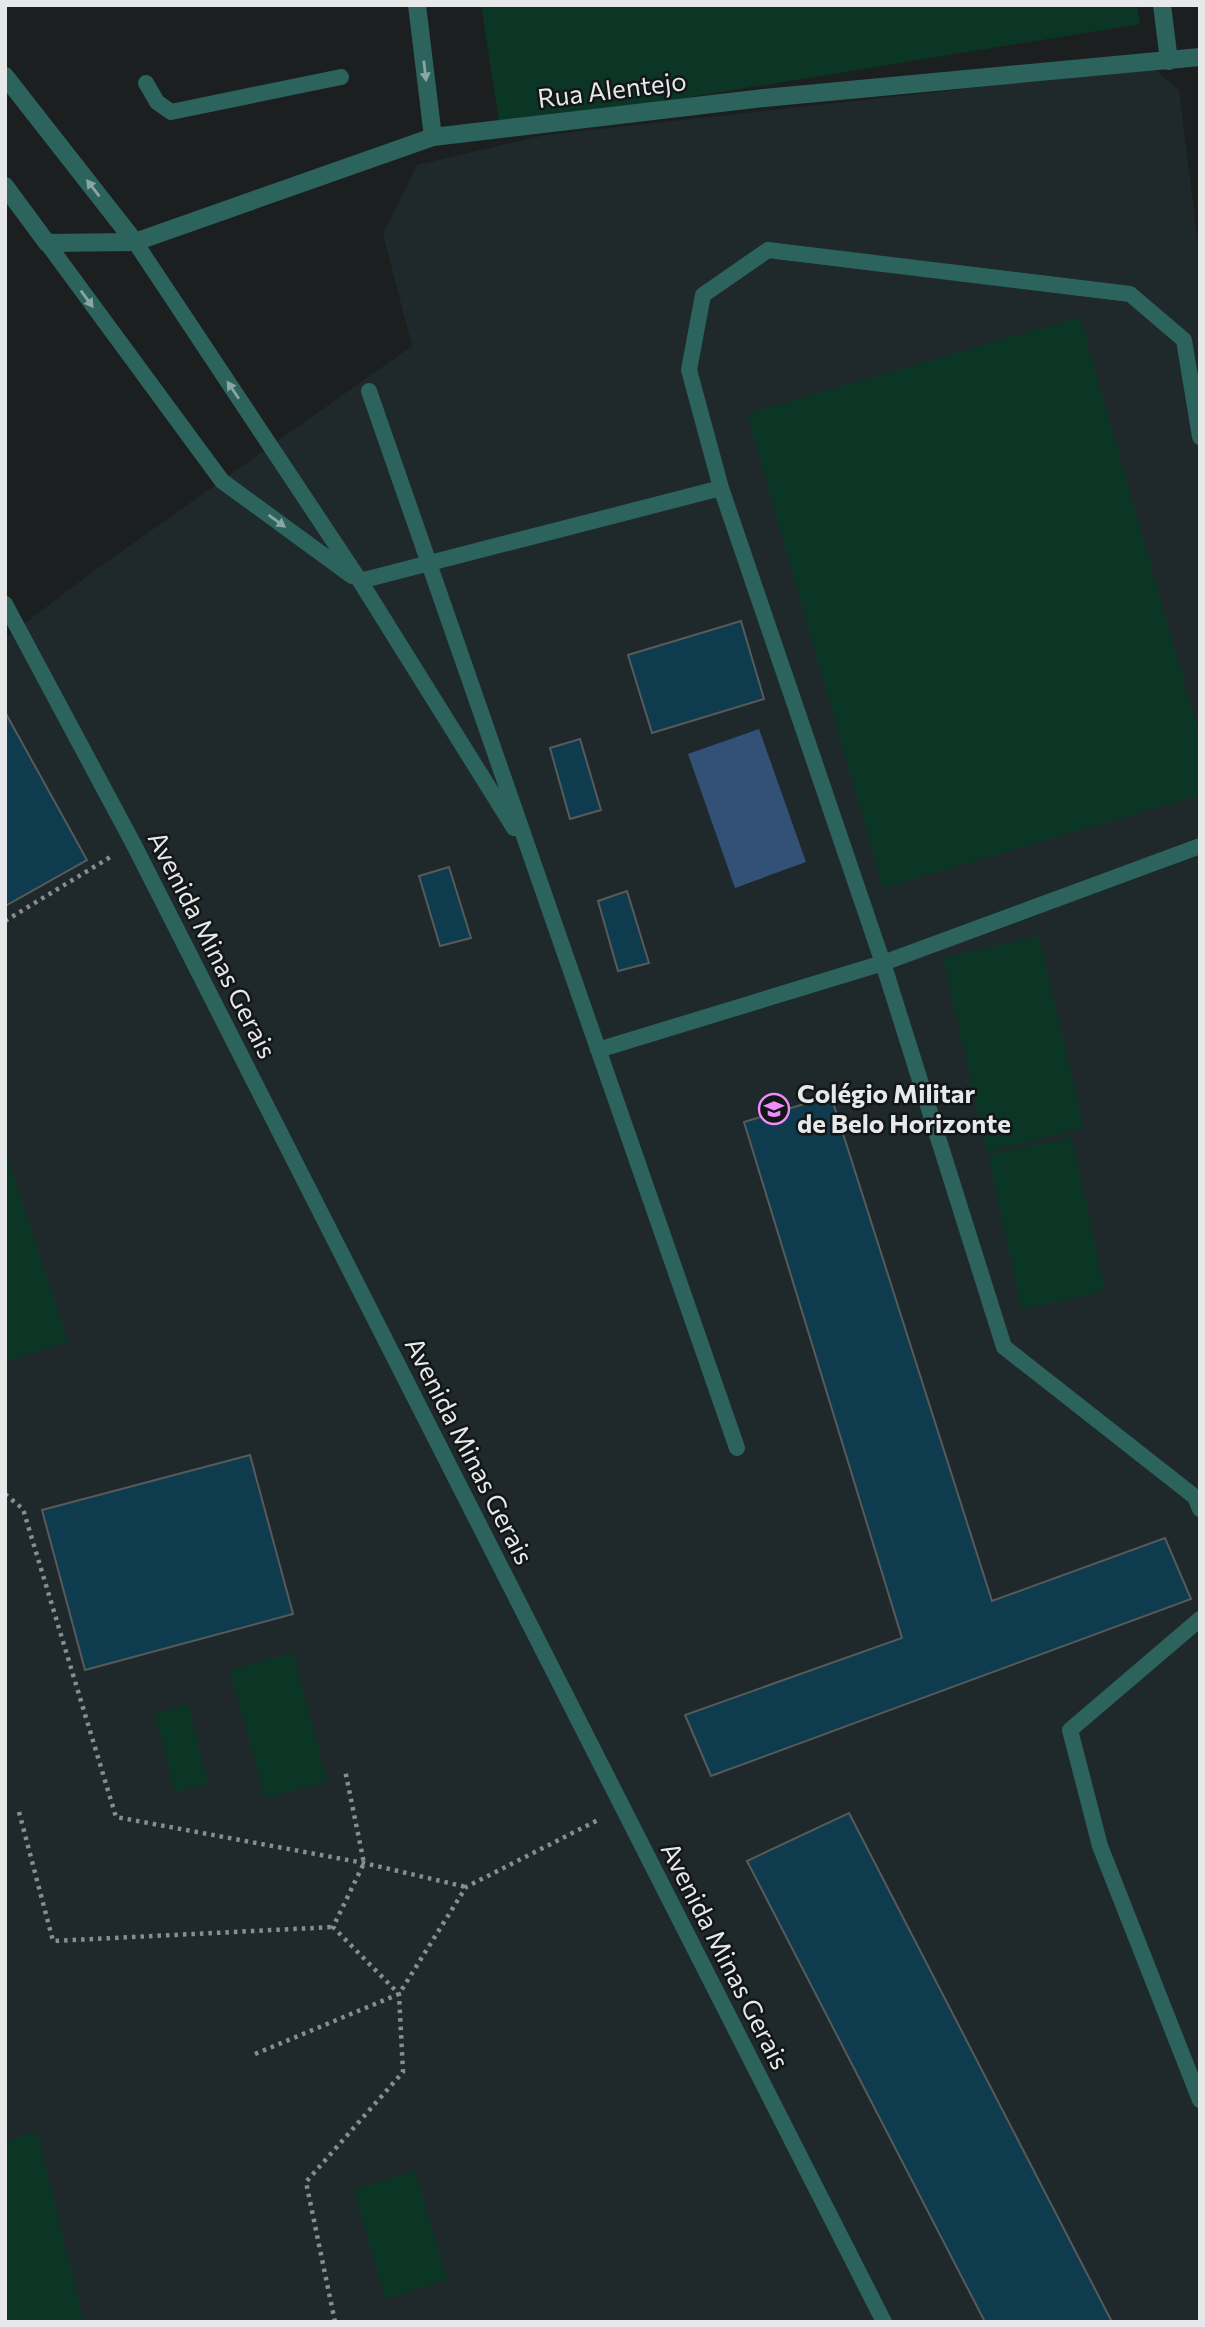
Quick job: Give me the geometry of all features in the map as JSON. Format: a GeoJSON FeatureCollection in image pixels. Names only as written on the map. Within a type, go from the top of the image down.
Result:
{"type":"FeatureCollection","features":[{"type":"Feature","properties":{"kind":"street"},"geometry":{"type":"LineString","coordinates":[[417,5],[433,137]]}},
{"type":"Feature","properties":{"kind":"street"},"geometry":{"type":"LineString","coordinates":[[1162,5],[1170,61]]}},
{"type":"Feature","properties":{"kind":"street","name":"Rua Alentejo"},"geometry":{"type":"LineString","coordinates":[[47,243],[135,242],[433,137],[764,98],[1200,57]]}},
{"type":"Feature","properties":{"kind":"street"},"geometry":{"type":"LineString","coordinates":[[5,76],[135,242]]}},
{"type":"Feature","properties":{"kind":"street"},"geometry":{"type":"LineString","coordinates":[[5,186],[47,243]]}},
{"type":"Feature","properties":{"kind":"lane"},"geometry":{"type":"LineString","coordinates":[[146,83],[157,102],[170,112],[341,77]]}},
{"type":"Feature","properties":{"kind":"lane"},"geometry":{"type":"LineString","coordinates":[[135,242],[360,581],[530,853]]}},
{"type":"Feature","properties":{"kind":"lane"},"geometry":{"type":"LineString","coordinates":[[47,243],[222,481],[360,581],[722,488]]}},
{"type":"Feature","properties":{"kind":"lane"},"geometry":{"type":"LineString","coordinates":[[1200,436],[1184,340],[1130,294],[768,250],[704,295],[688,370],[722,488],[883,963],[1004,1348],[1195,1497],[1200,1509]]}},
{"type":"Feature","properties":{"kind":"lane"},"geometry":{"type":"LineString","coordinates":[[369,391],[737,1448]]}},
{"type":"Feature","properties":{"kind":"lane","name":"Avenida Minas Gerais"},"geometry":{"type":"LineString","coordinates":[[5,604],[133,844],[884,2322]]}},
{"type":"Feature","properties":{"kind":"lane"},"geometry":{"type":"LineString","coordinates":[[598,1050],[883,963],[1200,846]]}},
{"type":"Feature","properties":{"kind":"lane"},"geometry":{"type":"LineString","coordinates":[[1200,1619],[1070,1730],[1100,1846],[1200,2100]]}},
{"type":"Feature","properties":{"kind":"path"},"geometry":{"type":"LineString","coordinates":[[5,921],[133,844]]}},
{"type":"Feature","properties":{"kind":"path"},"geometry":{"type":"LineString","coordinates":[[5,1494],[23,1509],[116,1817],[364,1863],[466,1886]]}},
{"type":"Feature","properties":{"kind":"path"},"geometry":{"type":"LineString","coordinates":[[333,1927],[364,1863],[345,1770]]}},
{"type":"Feature","properties":{"kind":"path"},"geometry":{"type":"LineString","coordinates":[[335,2322],[306,2182],[403,2072],[399,1994],[466,1886],[622,1807]]}},
{"type":"Feature","properties":{"kind":"path"},"geometry":{"type":"LineString","coordinates":[[19,1812],[53,1941],[333,1927],[399,1994]]}},
{"type":"Feature","properties":{"kind":"path"},"geometry":{"type":"LineString","coordinates":[[255,2054],[399,1994]]}},
{"type":"Feature","properties":{"kind":"shaded area"},"geometry":{"type":"Polygon","coordinates":[[[1153,68],[1179,90],[1200,260],[1200,2322],[5,2322],[5,638],[94,571],[412,346],[383,234],[417,165],[546,135],[1153,68]]]}},
{"type":"Feature","properties":{"kind":"green space"},"geometry":{"type":"Polygon","coordinates":[[[481,5],[1137,5],[1140,24],[500,128],[481,5]]]}},
{"type":"Feature","properties":{"kind":"green space"},"geometry":{"type":"Polygon","coordinates":[[[1080,317],[1200,737],[1200,795],[883,888],[747,414],[1080,317]]]}},
{"type":"Feature","properties":{"kind":"green space"},"geometry":{"type":"Polygon","coordinates":[[[1039,936],[1084,1128],[987,1152],[943,958],[1039,936]]]}},
{"type":"Feature","properties":{"kind":"green space"},"geometry":{"type":"Polygon","coordinates":[[[1072,1137],[1105,1291],[1022,1309],[988,1155],[1072,1137]]]}},
{"type":"Feature","properties":{"kind":"green space"},"geometry":{"type":"Polygon","coordinates":[[[5,1149],[68,1342],[5,1362],[5,1149]]]}},
{"type":"Feature","properties":{"kind":"green space"},"geometry":{"type":"Polygon","coordinates":[[[293,1653],[327,1781],[265,1798],[230,1670],[293,1653]]]}},
{"type":"Feature","properties":{"kind":"green space"},"geometry":{"type":"Polygon","coordinates":[[[188,1704],[208,1784],[175,1792],[155,1713],[188,1704]]]}},
{"type":"Feature","properties":{"kind":"green space"},"geometry":{"type":"Polygon","coordinates":[[[37,2132],[84,2322],[5,2322],[5,2141],[37,2132]]]}},
{"type":"Feature","properties":{"kind":"green space"},"geometry":{"type":"Polygon","coordinates":[[[415,2171],[447,2280],[385,2299],[354,2189],[415,2171]]]}},
{"type":"Feature","properties":{"kind":"water"},"geometry":{"type":"Polygon","coordinates":[[[759,729],[806,862],[735,888],[688,754],[759,729]]]}},
{"type":"Feature","properties":{"kind":"building"},"geometry":{"type":"Polygon","coordinates":[[[741,621],[764,699],[652,733],[628,655],[741,621]]]}},
{"type":"Feature","properties":{"kind":"building"},"geometry":{"type":"Polygon","coordinates":[[[5,712],[87,860],[5,906],[5,712]]]}},
{"type":"Feature","properties":{"kind":"building"},"geometry":{"type":"Polygon","coordinates":[[[580,739],[601,810],[570,819],[550,748],[580,739]]]}},
{"type":"Feature","properties":{"kind":"building"},"geometry":{"type":"Polygon","coordinates":[[[449,867],[471,938],[440,946],[419,876],[449,867]]]}},
{"type":"Feature","properties":{"kind":"building"},"geometry":{"type":"Polygon","coordinates":[[[627,891],[649,963],[618,971],[598,901],[627,891]]]}},
{"type":"Feature","properties":{"kind":"building"},"geometry":{"type":"Polygon","coordinates":[[[831,1096],[992,1601],[1165,1538],[1191,1599],[711,1776],[685,1715],[902,1638],[744,1122],[831,1096]]]}},
{"type":"Feature","properties":{"kind":"building"},"geometry":{"type":"Polygon","coordinates":[[[250,1455],[293,1614],[85,1670],[42,1510],[250,1455]]]}},
{"type":"Feature","properties":{"kind":"building"},"geometry":{"type":"Polygon","coordinates":[[[849,1813],[1112,2322],[985,2322],[747,1861],[849,1813]]]}},
{"type":"Feature","properties":{"kind":"place","name":"Colégio Militar de Belo Horizonte"},"geometry":{"type":"Point","coordinates":[774,1109]}}]}
